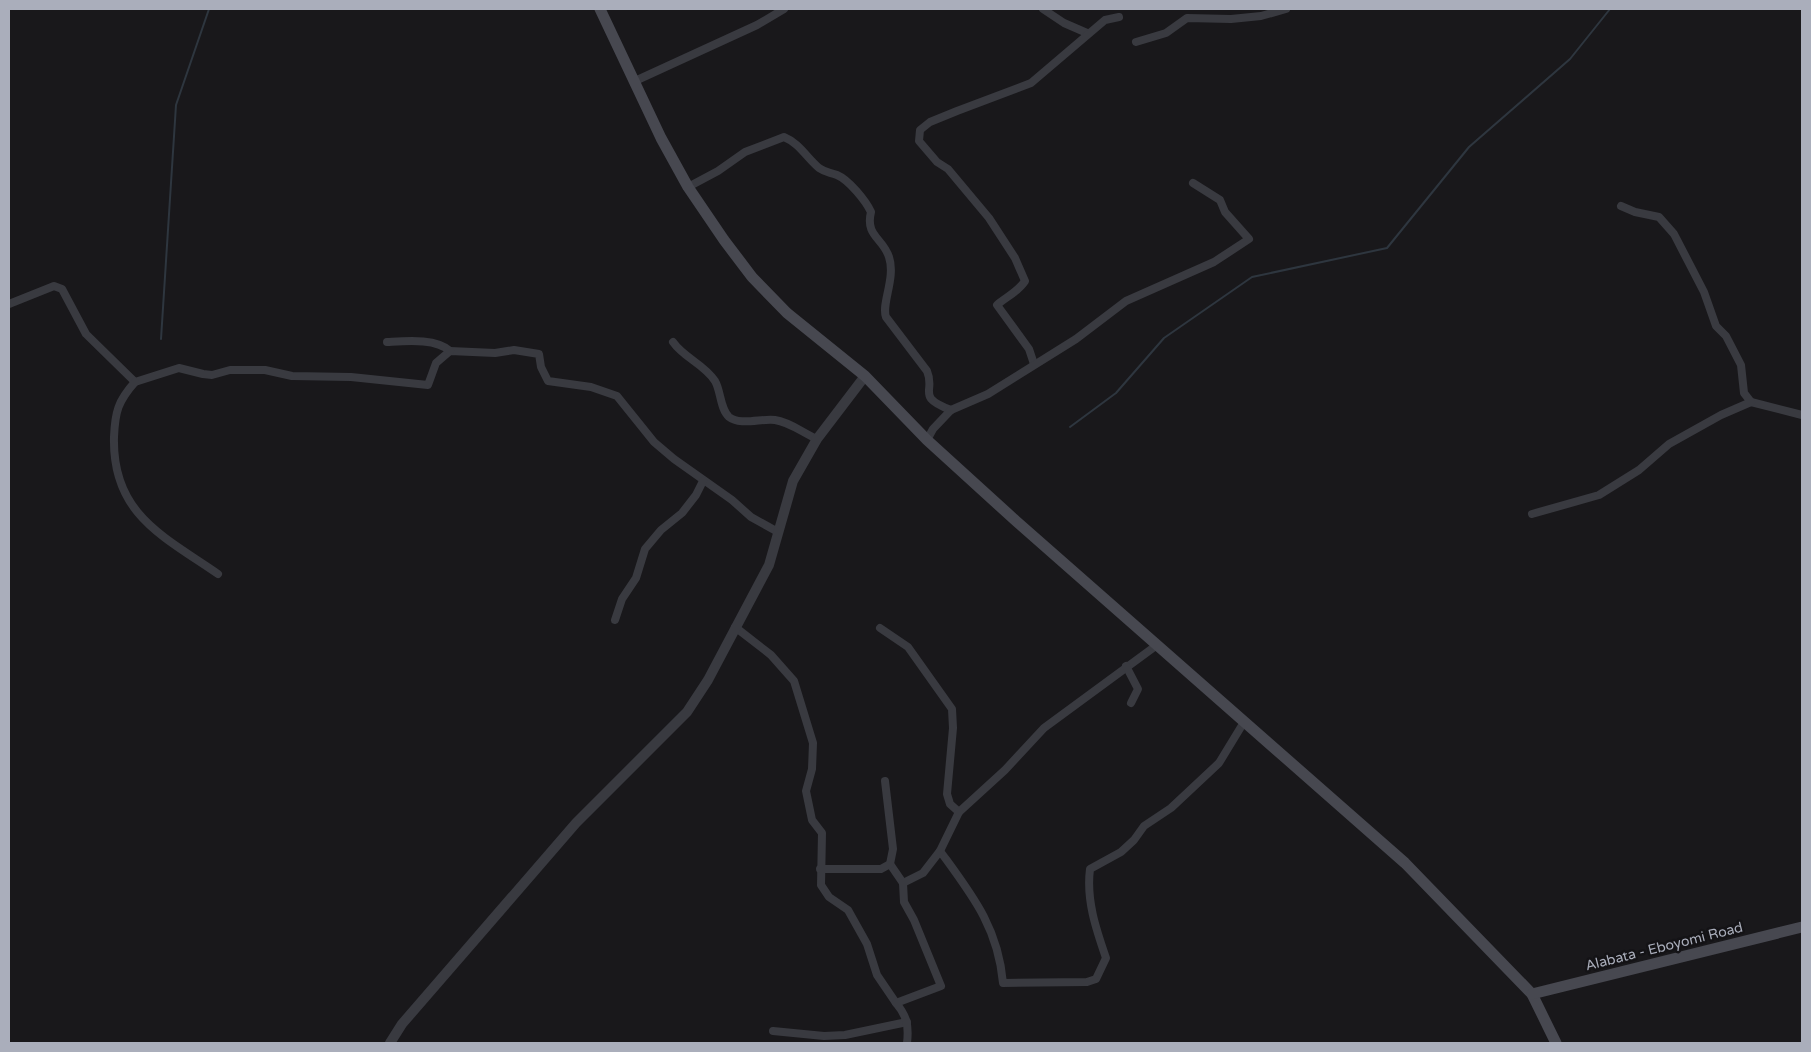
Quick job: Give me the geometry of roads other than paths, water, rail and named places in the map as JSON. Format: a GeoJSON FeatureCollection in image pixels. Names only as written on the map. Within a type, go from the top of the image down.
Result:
{"type":"FeatureCollection","features":[{"type":"Feature","properties":{"kind":"main road"},"geometry":{"type":"LineString","coordinates":[[600,9],[661,138],[688,187],[752,277],[787,313],[865,376],[927,440],[1405,864],[1532,994],[1556,1043]]}},
{"type":"Feature","properties":{"kind":"main road","name":"Alabata - Eboyomi Road"},"geometry":{"type":"LineString","coordinates":[[1532,994],[1802,927]]}},
{"type":"Feature","properties":{"kind":"street"},"geometry":{"type":"LineString","coordinates":[[635,81],[757,25],[784,9]]}},
{"type":"Feature","properties":{"kind":"street"},"geometry":{"type":"LineString","coordinates":[[1043,9],[1064,23],[1088,33]]}},
{"type":"Feature","properties":{"kind":"street"},"geometry":{"type":"LineString","coordinates":[[1136,42],[1166,33],[1187,18],[1231,19],[1261,16],[1286,9]]}},
{"type":"Feature","properties":{"kind":"street"},"geometry":{"type":"LineString","coordinates":[[1034,364],[1029,349],[996,306],[1007,296],[1020,289],[1025,281],[1015,258],[989,218],[948,168],[937,162],[919,141],[920,130],[930,122],[1031,83],[1070,53],[1088,33],[1105,20],[1119,17]]}},
{"type":"Feature","properties":{"kind":"street"},"geometry":{"type":"LineString","coordinates":[[688,187],[718,172],[745,152],[784,137],[791,139],[822,170],[837,175],[860,195],[871,212],[869,224],[875,238],[888,255],[891,278],[884,310],[886,317],[927,371],[930,379],[928,393],[932,400],[951,410]]}},
{"type":"Feature","properties":{"kind":"street"},"geometry":{"type":"LineString","coordinates":[[927,440],[933,429],[951,410],[988,394],[1076,339],[1126,301],[1214,262],[1249,239],[1225,212],[1220,200],[1193,183]]}},
{"type":"Feature","properties":{"kind":"street"},"geometry":{"type":"LineString","coordinates":[[1621,206],[1635,212],[1659,217],[1674,234],[1704,292],[1716,326],[1726,336],[1741,365],[1744,393],[1752,402],[1802,415]]}},
{"type":"Feature","properties":{"kind":"street"},"geometry":{"type":"LineString","coordinates":[[9,304],[54,286],[62,289],[86,334],[135,382]]}},
{"type":"Feature","properties":{"kind":"street"},"geometry":{"type":"LineString","coordinates":[[387,342],[429,343],[445,346],[450,351],[495,353],[514,350],[538,354],[541,367],[548,381],[591,387],[617,396],[654,442],[703,481],[732,500],[751,517],[778,532]]}},
{"type":"Feature","properties":{"kind":"street"},"geometry":{"type":"LineString","coordinates":[[673,342],[678,350],[696,361],[715,382],[730,418],[739,420],[776,420],[817,439]]}},
{"type":"Feature","properties":{"kind":"street"},"geometry":{"type":"LineString","coordinates":[[218,574],[155,530],[127,500],[114,461],[115,429],[120,401],[135,382],[179,368],[212,375],[230,370],[265,370],[292,376],[351,377],[428,385],[431,372],[436,363],[450,351]]}},
{"type":"Feature","properties":{"kind":"street"},"geometry":{"type":"LineString","coordinates":[[390,1043],[402,1024],[576,823],[687,712],[708,680],[769,566],[793,481],[817,439],[865,376]]}},
{"type":"Feature","properties":{"kind":"street"},"geometry":{"type":"LineString","coordinates":[[1532,514],[1599,495],[1639,470],[1669,444],[1721,415],[1752,402]]}},
{"type":"Feature","properties":{"kind":"street"},"geometry":{"type":"LineString","coordinates":[[615,620],[622,599],[636,578],[644,549],[661,530],[682,513],[696,495],[703,481]]}},
{"type":"Feature","properties":{"kind":"street"},"geometry":{"type":"LineString","coordinates":[[735,628],[771,655],[794,681],[813,743],[812,769],[806,791],[812,820],[822,833],[821,885],[825,892],[848,910],[867,944],[877,975],[905,1014],[907,1043]]}},
{"type":"Feature","properties":{"kind":"street"},"geometry":{"type":"LineString","coordinates":[[880,628],[908,648],[952,709],[953,728],[947,794],[950,804],[960,812]]}},
{"type":"Feature","properties":{"kind":"street"},"geometry":{"type":"LineString","coordinates":[[903,883],[923,873],[940,852],[960,812],[1005,770],[1044,728],[1157,645]]}},
{"type":"Feature","properties":{"kind":"street"},"geometry":{"type":"LineString","coordinates":[[1126,666],[1138,689],[1131,703]]}},
{"type":"Feature","properties":{"kind":"street"},"geometry":{"type":"LineString","coordinates":[[940,852],[975,898],[1001,957],[1003,983],[1062,983],[1096,979],[1106,958],[1095,927],[1087,888],[1090,869],[1121,852],[1134,840],[1144,826],[1171,808],[1212,769],[1218,763],[1244,722]]}},
{"type":"Feature","properties":{"kind":"street"},"geometry":{"type":"LineString","coordinates":[[885,781],[893,849],[890,864],[903,883],[904,902],[914,920],[941,986],[896,1003]]}},
{"type":"Feature","properties":{"kind":"street"},"geometry":{"type":"LineString","coordinates":[[820,869],[881,869],[890,864]]}},
{"type":"Feature","properties":{"kind":"street"},"geometry":{"type":"LineString","coordinates":[[774,1031],[824,1036],[845,1035],[907,1022]]}},
{"type":"Feature","properties":{"kind":"waterway"},"geometry":{"type":"LineString","coordinates":[[161,339],[176,105],[209,9]]}},
{"type":"Feature","properties":{"kind":"waterway"},"geometry":{"type":"LineString","coordinates":[[1070,427],[1116,393],[1164,338],[1252,277],[1387,248],[1469,147],[1570,59],[1610,9]]}}]}
